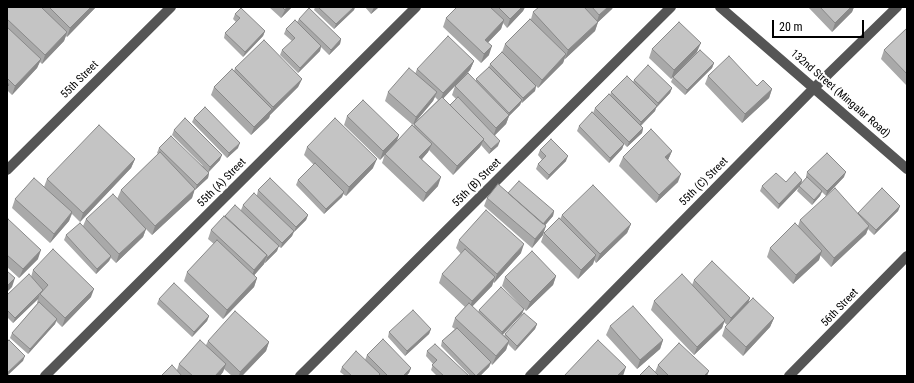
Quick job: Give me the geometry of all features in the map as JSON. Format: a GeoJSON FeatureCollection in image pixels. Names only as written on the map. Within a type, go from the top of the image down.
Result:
{"type":"FeatureCollection","features":[{"type":"Feature","properties":{"kind":"street","name":"55th Street"},"geometry":{"type":"LineString","coordinates":[[7,170],[171,7]]}},
{"type":"Feature","properties":{"kind":"street","name":"55th (A) Street"},"geometry":{"type":"LineString","coordinates":[[45,376],[416,7]]}},
{"type":"Feature","properties":{"kind":"street","name":"55th (B) Street"},"geometry":{"type":"LineString","coordinates":[[300,376],[671,7]]}},
{"type":"Feature","properties":{"kind":"street","name":"132nd Street (Mingalar Road)"},"geometry":{"type":"LineString","coordinates":[[720,7],[907,169]]}},
{"type":"Feature","properties":{"kind":"street","name":"55th (C) Street"},"geometry":{"type":"LineString","coordinates":[[530,376],[814,88],[897,7]]}},
{"type":"Feature","properties":{"kind":"street","name":"56th Street"},"geometry":{"type":"LineString","coordinates":[[790,376],[907,256]]}},
{"type":"Feature","properties":{"kind":"building"},"geometry":{"type":"Polygon","coordinates":[[[7,7],[41,7],[67,32],[45,55],[7,19],[7,7]]]}},
{"type":"Feature","properties":{"kind":"building"},"geometry":{"type":"Polygon","coordinates":[[[49,7],[91,7],[70,28],[49,7]]]}},
{"type":"Feature","properties":{"kind":"building"},"geometry":{"type":"Polygon","coordinates":[[[318,7],[354,7],[336,24],[318,7]]]}},
{"type":"Feature","properties":{"kind":"building"},"geometry":{"type":"Polygon","coordinates":[[[457,7],[490,7],[504,20],[485,40],[492,46],[484,54],[446,18],[457,7]]]}},
{"type":"Feature","properties":{"kind":"building"},"geometry":{"type":"Polygon","coordinates":[[[498,7],[522,7],[510,19],[498,7]]]}},
{"type":"Feature","properties":{"kind":"building"},"geometry":{"type":"Polygon","coordinates":[[[539,7],[584,7],[598,22],[568,50],[533,12],[539,7]]]}},
{"type":"Feature","properties":{"kind":"building"},"geometry":{"type":"Polygon","coordinates":[[[592,7],[608,7],[599,15],[592,7]]]}},
{"type":"Feature","properties":{"kind":"building"},"geometry":{"type":"Polygon","coordinates":[[[820,7],[851,7],[835,23],[820,7]]]}},
{"type":"Feature","properties":{"kind":"building"},"geometry":{"type":"Polygon","coordinates":[[[241,8],[265,31],[245,52],[225,33],[240,18],[235,14],[241,8]]]}},
{"type":"Feature","properties":{"kind":"building"},"geometry":{"type":"Polygon","coordinates":[[[309,8],[341,39],[331,50],[299,19],[309,8]]]}},
{"type":"Feature","properties":{"kind":"building"},"geometry":{"type":"Polygon","coordinates":[[[530,19],[566,54],[542,80],[505,44],[530,19]]]}},
{"type":"Feature","properties":{"kind":"building"},"geometry":{"type":"Polygon","coordinates":[[[295,20],[321,46],[300,68],[282,50],[295,38],[286,29],[295,20]]]}},
{"type":"Feature","properties":{"kind":"building"},"geometry":{"type":"Polygon","coordinates":[[[679,22],[701,43],[674,70],[652,49],[679,22]]]}},
{"type":"Feature","properties":{"kind":"building"},"geometry":{"type":"Polygon","coordinates":[[[7,27],[41,59],[15,86],[7,78],[7,27]]]}},
{"type":"Feature","properties":{"kind":"building"},"geometry":{"type":"Polygon","coordinates":[[[907,28],[907,74],[884,50],[907,28]]]}},
{"type":"Feature","properties":{"kind":"building"},"geometry":{"type":"Polygon","coordinates":[[[448,36],[474,61],[443,93],[417,69],[448,36]]]}},
{"type":"Feature","properties":{"kind":"building"},"geometry":{"type":"Polygon","coordinates":[[[264,40],[302,79],[273,107],[235,68],[264,40]]]}},
{"type":"Feature","properties":{"kind":"building"},"geometry":{"type":"Polygon","coordinates":[[[700,50],[714,63],[687,90],[673,77],[700,50]]]}},
{"type":"Feature","properties":{"kind":"building"},"geometry":{"type":"Polygon","coordinates":[[[502,52],[536,86],[523,98],[490,64],[502,52]]]}},
{"type":"Feature","properties":{"kind":"building"},"geometry":{"type":"Polygon","coordinates":[[[729,56],[757,86],[763,80],[772,89],[745,114],[708,76],[729,56]]]}},
{"type":"Feature","properties":{"kind":"building"},"geometry":{"type":"Polygon","coordinates":[[[648,65],[672,88],[658,103],[634,80],[648,65]]]}},
{"type":"Feature","properties":{"kind":"building"},"geometry":{"type":"Polygon","coordinates":[[[489,67],[522,100],[509,113],[476,79],[489,67]]]}},
{"type":"Feature","properties":{"kind":"building"},"geometry":{"type":"Polygon","coordinates":[[[409,68],[437,92],[416,117],[388,92],[409,68]]]}},
{"type":"Feature","properties":{"kind":"building"},"geometry":{"type":"Polygon","coordinates":[[[232,69],[272,109],[254,127],[214,87],[232,69]]]}},
{"type":"Feature","properties":{"kind":"building"},"geometry":{"type":"Polygon","coordinates":[[[468,73],[509,115],[496,128],[455,86],[468,73]]]}},
{"type":"Feature","properties":{"kind":"building"},"geometry":{"type":"Polygon","coordinates":[[[627,76],[657,106],[641,122],[611,92],[627,76]]]}},
{"type":"Feature","properties":{"kind":"building"},"geometry":{"type":"Polygon","coordinates":[[[609,94],[643,128],[629,142],[595,108],[609,94]]]}},
{"type":"Feature","properties":{"kind":"building"},"geometry":{"type":"Polygon","coordinates":[[[442,97],[484,139],[457,166],[414,124],[442,97]]]}},
{"type":"Feature","properties":{"kind":"building"},"geometry":{"type":"Polygon","coordinates":[[[458,97],[500,141],[491,149],[483,140],[484,139],[450,105],[458,97]]]}},
{"type":"Feature","properties":{"kind":"building"},"geometry":{"type":"Polygon","coordinates":[[[363,100],[399,135],[383,151],[347,116],[363,100]]]}},
{"type":"Feature","properties":{"kind":"building"},"geometry":{"type":"Polygon","coordinates":[[[205,107],[240,143],[229,153],[194,118],[205,107]]]}},
{"type":"Feature","properties":{"kind":"building"},"geometry":{"type":"Polygon","coordinates":[[[592,112],[624,144],[610,158],[579,126],[592,112]]]}},
{"type":"Feature","properties":{"kind":"building"},"geometry":{"type":"Polygon","coordinates":[[[185,118],[222,155],[210,167],[174,130],[185,118]]]}},
{"type":"Feature","properties":{"kind":"building"},"geometry":{"type":"Polygon","coordinates":[[[335,118],[377,159],[349,187],[307,147],[335,118]]]}},
{"type":"Feature","properties":{"kind":"building"},"geometry":{"type":"Polygon","coordinates":[[[99,125],[135,159],[83,213],[47,179],[99,125]]]}},
{"type":"Feature","properties":{"kind":"building"},"geometry":{"type":"Polygon","coordinates":[[[412,125],[432,144],[419,157],[441,177],[426,193],[385,154],[412,125]]]}},
{"type":"Feature","properties":{"kind":"building"},"geometry":{"type":"Polygon","coordinates":[[[651,129],[672,151],[665,157],[681,174],[659,195],[623,157],[651,129]]]}},
{"type":"Feature","properties":{"kind":"building"},"geometry":{"type":"Polygon","coordinates":[[[171,136],[209,173],[197,185],[159,148],[171,136]]]}},
{"type":"Feature","properties":{"kind":"building"},"geometry":{"type":"Polygon","coordinates":[[[551,139],[568,156],[549,175],[538,164],[546,156],[540,150],[551,139]]]}},
{"type":"Feature","properties":{"kind":"building"},"geometry":{"type":"Polygon","coordinates":[[[160,152],[195,189],[155,226],[121,190],[160,152]]]}},
{"type":"Feature","properties":{"kind":"building"},"geometry":{"type":"Polygon","coordinates":[[[827,153],[846,172],[827,191],[807,172],[827,153]]]}},
{"type":"Feature","properties":{"kind":"building"},"geometry":{"type":"Polygon","coordinates":[[[315,163],[344,192],[326,209],[298,180],[315,163]]]}},
{"type":"Feature","properties":{"kind":"building"},"geometry":{"type":"Polygon","coordinates":[[[795,172],[802,180],[779,204],[762,186],[776,173],[786,182],[795,172]]]}},
{"type":"Feature","properties":{"kind":"building"},"geometry":{"type":"Polygon","coordinates":[[[807,177],[822,191],[814,200],[799,186],[807,177]]]}},
{"type":"Feature","properties":{"kind":"building"},"geometry":{"type":"Polygon","coordinates":[[[34,178],[72,212],[54,234],[15,199],[34,178]]]}},
{"type":"Feature","properties":{"kind":"building"},"geometry":{"type":"Polygon","coordinates":[[[270,178],[308,215],[296,227],[258,190],[270,178]]]}},
{"type":"Feature","properties":{"kind":"building"},"geometry":{"type":"Polygon","coordinates":[[[519,181],[554,211],[543,224],[508,193],[519,181]]]}},
{"type":"Feature","properties":{"kind":"building"},"geometry":{"type":"Polygon","coordinates":[[[498,184],[546,226],[535,239],[487,198],[498,184]]]}},
{"type":"Feature","properties":{"kind":"building"},"geometry":{"type":"Polygon","coordinates":[[[593,185],[631,224],[600,254],[562,215],[593,185]]]}},
{"type":"Feature","properties":{"kind":"building"},"geometry":{"type":"Polygon","coordinates":[[[835,188],[869,226],[834,258],[800,220],[835,188]]]}},
{"type":"Feature","properties":{"kind":"building"},"geometry":{"type":"Polygon","coordinates":[[[882,188],[900,206],[876,230],[858,213],[882,188]]]}},
{"type":"Feature","properties":{"kind":"building"},"geometry":{"type":"Polygon","coordinates":[[[254,193],[294,231],[282,243],[243,205],[254,193]]]}},
{"type":"Feature","properties":{"kind":"building"},"geometry":{"type":"Polygon","coordinates":[[[113,194],[146,229],[119,254],[86,219],[113,194]]]}},
{"type":"Feature","properties":{"kind":"building"},"geometry":{"type":"Polygon","coordinates":[[[235,205],[279,246],[267,258],[267,255],[225,216],[235,205]]]}},
{"type":"Feature","properties":{"kind":"building"},"geometry":{"type":"Polygon","coordinates":[[[486,210],[524,244],[497,274],[459,240],[486,210]]]}},
{"type":"Feature","properties":{"kind":"building"},"geometry":{"type":"Polygon","coordinates":[[[224,216],[267,255],[254,270],[211,230],[224,216]]]}},
{"type":"Feature","properties":{"kind":"building"},"geometry":{"type":"Polygon","coordinates":[[[559,218],[596,255],[581,270],[544,233],[559,218]]]}},
{"type":"Feature","properties":{"kind":"building"},"geometry":{"type":"Polygon","coordinates":[[[8,219],[41,250],[23,269],[7,255],[8,219]]]}},
{"type":"Feature","properties":{"kind":"building"},"geometry":{"type":"Polygon","coordinates":[[[80,223],[111,256],[97,269],[66,235],[80,223]]]}},
{"type":"Feature","properties":{"kind":"building"},"geometry":{"type":"Polygon","coordinates":[[[795,223],[822,251],[796,275],[770,248],[795,223]]]}},
{"type":"Feature","properties":{"kind":"building"},"geometry":{"type":"Polygon","coordinates":[[[217,240],[257,278],[227,310],[187,272],[217,240]]]}},
{"type":"Feature","properties":{"kind":"building"},"geometry":{"type":"Polygon","coordinates":[[[53,249],[94,289],[65,318],[40,294],[48,285],[33,270],[53,249]]]}},
{"type":"Feature","properties":{"kind":"building"},"geometry":{"type":"Polygon","coordinates":[[[465,249],[495,277],[472,301],[442,274],[465,249]]]}},
{"type":"Feature","properties":{"kind":"building"},"geometry":{"type":"Polygon","coordinates":[[[532,251],[556,276],[530,302],[505,277],[532,251]]]}},
{"type":"Feature","properties":{"kind":"building"},"geometry":{"type":"Polygon","coordinates":[[[712,261],[750,298],[731,318],[694,280],[712,261]]]}},
{"type":"Feature","properties":{"kind":"building"},"geometry":{"type":"Polygon","coordinates":[[[7,271],[15,278],[7,286],[7,271]]]}},
{"type":"Feature","properties":{"kind":"building"},"geometry":{"type":"Polygon","coordinates":[[[29,274],[43,290],[15,318],[7,310],[7,295],[29,274]]]}},
{"type":"Feature","properties":{"kind":"building"},"geometry":{"type":"Polygon","coordinates":[[[682,274],[725,320],[697,347],[654,301],[682,274]]]}},
{"type":"Feature","properties":{"kind":"building"},"geometry":{"type":"Polygon","coordinates":[[[174,283],[209,316],[194,332],[159,299],[174,283]]]}},
{"type":"Feature","properties":{"kind":"building"},"geometry":{"type":"Polygon","coordinates":[[[501,287],[524,309],[502,332],[479,310],[501,287]]]}},
{"type":"Feature","properties":{"kind":"building"},"geometry":{"type":"Polygon","coordinates":[[[753,298],[774,318],[746,347],[725,327],[753,298]]]}},
{"type":"Feature","properties":{"kind":"building"},"geometry":{"type":"Polygon","coordinates":[[[39,302],[57,319],[30,349],[12,333],[39,302]]]}},
{"type":"Feature","properties":{"kind":"building"},"geometry":{"type":"Polygon","coordinates":[[[469,303],[509,341],[496,356],[455,318],[469,303]]]}},
{"type":"Feature","properties":{"kind":"building"},"geometry":{"type":"Polygon","coordinates":[[[633,306],[663,340],[640,360],[610,326],[633,306]]]}},
{"type":"Feature","properties":{"kind":"building"},"geometry":{"type":"Polygon","coordinates":[[[413,310],[431,329],[407,351],[389,332],[413,310]]]}},
{"type":"Feature","properties":{"kind":"building"},"geometry":{"type":"Polygon","coordinates":[[[235,311],[269,342],[240,372],[208,341],[235,311]]]}},
{"type":"Feature","properties":{"kind":"building"},"geometry":{"type":"Polygon","coordinates":[[[524,313],[537,324],[517,346],[505,334],[524,313]]]}},
{"type":"Feature","properties":{"kind":"building"},"geometry":{"type":"Polygon","coordinates":[[[457,328],[491,362],[476,376],[442,341],[457,328]]]}},
{"type":"Feature","properties":{"kind":"building"},"geometry":{"type":"Polygon","coordinates":[[[383,339],[411,368],[403,376],[388,376],[367,355],[383,339]]]}},
{"type":"Feature","properties":{"kind":"building"},"geometry":{"type":"Polygon","coordinates":[[[9,340],[25,356],[7,373],[7,342],[9,340]]]}},
{"type":"Feature","properties":{"kind":"building"},"geometry":{"type":"Polygon","coordinates":[[[200,340],[226,364],[215,376],[193,376],[179,364],[200,340]]]}},
{"type":"Feature","properties":{"kind":"building"},"geometry":{"type":"Polygon","coordinates":[[[598,340],[626,367],[617,376],[564,376],[598,340]]]}},
{"type":"Feature","properties":{"kind":"building"},"geometry":{"type":"Polygon","coordinates":[[[679,343],[709,371],[704,376],[669,376],[658,365],[679,343]]]}},
{"type":"Feature","properties":{"kind":"building"},"geometry":{"type":"Polygon","coordinates":[[[435,344],[469,376],[444,376],[432,365],[437,360],[427,351],[435,344]]]}},
{"type":"Feature","properties":{"kind":"building"},"geometry":{"type":"Polygon","coordinates":[[[356,351],[380,374],[378,376],[352,376],[342,367],[356,351]]]}},
{"type":"Feature","properties":{"kind":"building"},"geometry":{"type":"Polygon","coordinates":[[[172,365],[182,376],[161,376],[172,365]]]}},
{"type":"Feature","properties":{"kind":"building"},"geometry":{"type":"Polygon","coordinates":[[[649,366],[659,376],[639,376],[649,366]]]}}]}
